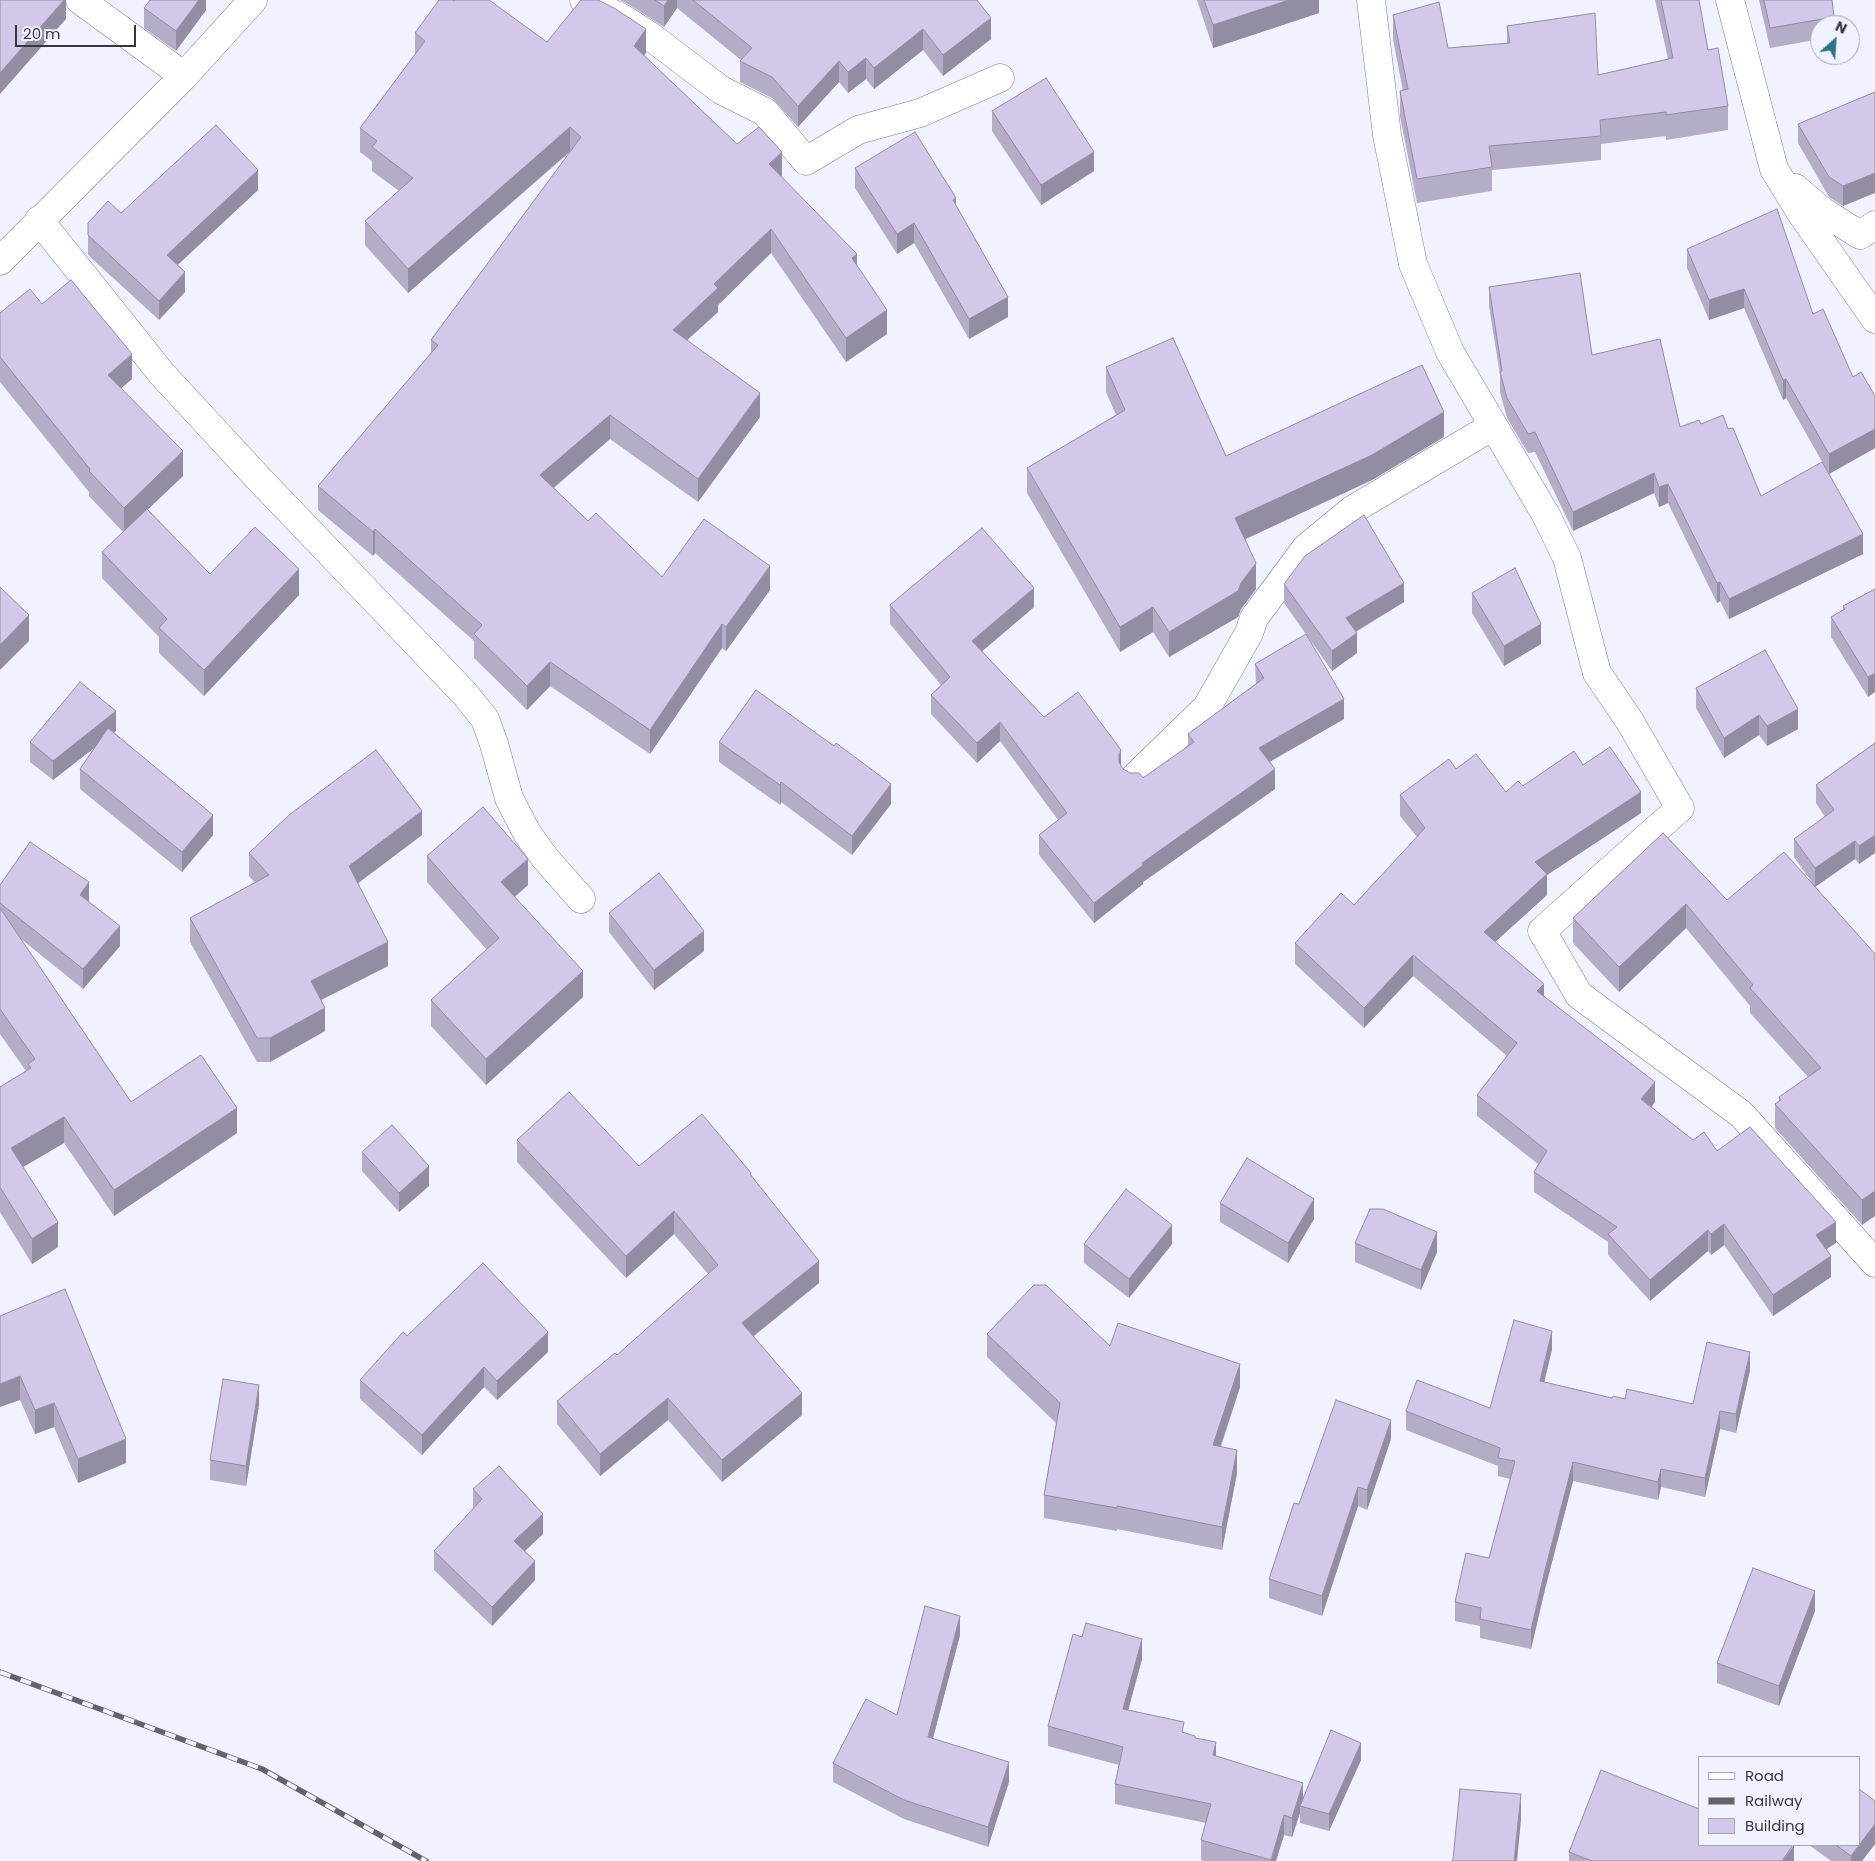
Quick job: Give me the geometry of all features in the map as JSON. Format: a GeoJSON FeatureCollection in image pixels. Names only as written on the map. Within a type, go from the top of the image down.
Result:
{"type":"FeatureCollection","features":[{"type":"Feature","properties":{"kind":"street"},"geometry":{"type":"LineString","coordinates":[[80,0],[184,76]]}},
{"type":"Feature","properties":{"kind":"street"},"geometry":{"type":"LineString","coordinates":[[0,261],[184,76],[253,0]]}},
{"type":"Feature","properties":{"kind":"street"},"geometry":{"type":"LineString","coordinates":[[584,0],[622,18],[650,36],[720,90],[766,112],[806,161],[858,130],[920,113],[1000,78]]}},
{"type":"Feature","properties":{"kind":"street"},"geometry":{"type":"LineString","coordinates":[[1371,0],[1388,135],[1413,264],[1450,352],[1546,515],[1567,558],[1597,673],[1630,720],[1680,808],[1542,931],[1580,995],[1741,1114],[1875,1263]]}},
{"type":"Feature","properties":{"kind":"street"},"geometry":{"type":"LineString","coordinates":[[1730,0],[1774,169],[1801,213],[1875,319]]}},
{"type":"Feature","properties":{"kind":"street"},"geometry":{"type":"LineString","coordinates":[[1774,169],[1822,211],[1860,235],[1875,226]]}},
{"type":"Feature","properties":{"kind":"street"},"geometry":{"type":"LineString","coordinates":[[39,220],[162,374],[464,693],[484,719],[494,744],[510,798],[527,833],[545,858],[581,899]]}},
{"type":"Feature","properties":{"kind":"street"},"geometry":{"type":"LineString","coordinates":[[1134,778],[1206,706],[1248,633],[1254,618],[1306,548],[1352,510],[1493,426]]}},
{"type":"Feature","properties":{"kind":"building"},"geometry":{"type":"Polygon","coordinates":[[[0,0],[64,0],[0,73],[0,0]]]}},
{"type":"Feature","properties":{"kind":"building"},"geometry":{"type":"Polygon","coordinates":[[[150,0],[199,0],[176,31],[144,8],[150,0]]]}},
{"type":"Feature","properties":{"kind":"building"},"geometry":{"type":"Polygon","coordinates":[[[439,0],[489,0],[547,42],[581,0],[598,0],[646,29],[634,46],[737,144],[759,127],[782,152],[769,164],[857,254],[852,258],[887,310],[846,338],[771,229],[714,284],[718,288],[673,330],[760,393],[698,479],[610,415],[540,475],[588,521],[596,513],[662,577],[704,519],[770,566],[726,627],[722,624],[650,730],[550,662],[527,686],[474,634],[482,625],[375,529],[373,532],[318,486],[438,345],[431,340],[581,137],[570,127],[408,269],[365,221],[413,178],[372,147],[377,141],[360,128],[425,41],[415,33],[439,0]]]}},
{"type":"Feature","properties":{"kind":"building"},"geometry":{"type":"Polygon","coordinates":[[[655,0],[668,0],[664,6],[655,0]]]}},
{"type":"Feature","properties":{"kind":"building"},"geometry":{"type":"Polygon","coordinates":[[[693,0],[977,0],[991,18],[943,55],[923,29],[874,68],[866,58],[848,72],[839,61],[798,106],[772,77],[740,61],[752,48],[693,0]]]}},
{"type":"Feature","properties":{"kind":"building"},"geometry":{"type":"Polygon","coordinates":[[[1204,0],[1289,0],[1213,25],[1204,0]]]}},
{"type":"Feature","properties":{"kind":"building"},"geometry":{"type":"Polygon","coordinates":[[[1661,0],[1699,0],[1708,50],[1718,48],[1728,106],[1666,115],[1666,112],[1600,120],[1601,136],[1489,146],[1492,167],[1417,179],[1400,91],[1408,89],[1393,15],[1439,2],[1448,48],[1510,43],[1507,26],[1595,13],[1598,75],[1673,58],[1661,0]]]}},
{"type":"Feature","properties":{"kind":"building"},"geometry":{"type":"Polygon","coordinates":[[[1764,0],[1832,0],[1834,15],[1810,15],[1810,21],[1770,28],[1764,0]]]}},
{"type":"Feature","properties":{"kind":"building"},"geometry":{"type":"Polygon","coordinates":[[[1046,78],[1094,152],[1041,185],[992,111],[1046,78]]]}},
{"type":"Feature","properties":{"kind":"building"},"geometry":{"type":"Polygon","coordinates":[[[1875,92],[1875,173],[1843,186],[1829,177],[1798,124],[1875,92]]]}},
{"type":"Feature","properties":{"kind":"building"},"geometry":{"type":"Polygon","coordinates":[[[216,125],[258,170],[167,255],[185,272],[159,301],[88,235],[88,223],[108,201],[121,213],[216,125]]]}},
{"type":"Feature","properties":{"kind":"building"},"geometry":{"type":"Polygon","coordinates":[[[915,132],[956,198],[953,200],[1008,297],[969,319],[914,223],[897,234],[855,168],[915,132]]]}},
{"type":"Feature","properties":{"kind":"building"},"geometry":{"type":"Polygon","coordinates":[[[1777,209],[1813,314],[1823,309],[1853,377],[1861,372],[1875,396],[1875,429],[1829,454],[1786,379],[1783,380],[1744,289],[1709,300],[1687,249],[1777,209]]]}},
{"type":"Feature","properties":{"kind":"building"},"geometry":{"type":"Polygon","coordinates":[[[1580,273],[1592,355],[1660,339],[1680,427],[1699,420],[1701,424],[1723,415],[1728,429],[1733,428],[1761,496],[1822,462],[1863,534],[1729,599],[1720,582],[1717,583],[1668,484],[1659,487],[1654,473],[1573,512],[1535,432],[1528,434],[1507,398],[1500,372],[1502,371],[1489,287],[1580,273]]]}},
{"type":"Feature","properties":{"kind":"building"},"geometry":{"type":"Polygon","coordinates":[[[71,280],[132,354],[108,375],[183,451],[124,508],[89,471],[90,469],[0,357],[0,313],[30,289],[42,304],[71,280]]]}},
{"type":"Feature","properties":{"kind":"building"},"geometry":{"type":"Polygon","coordinates":[[[1173,338],[1226,456],[1422,365],[1444,412],[1372,455],[1235,518],[1256,563],[1241,583],[1238,591],[1169,632],[1153,607],[1120,627],[1027,468],[1125,410],[1106,367],[1173,338]]]}},
{"type":"Feature","properties":{"kind":"building"},"geometry":{"type":"Polygon","coordinates":[[[147,509],[210,574],[255,527],[299,569],[204,670],[159,628],[167,619],[102,552],[147,509]]]}},
{"type":"Feature","properties":{"kind":"building"},"geometry":{"type":"Polygon","coordinates":[[[1364,515],[1404,583],[1346,618],[1357,633],[1332,651],[1284,584],[1305,556],[1364,515]]]}},
{"type":"Feature","properties":{"kind":"building"},"geometry":{"type":"Polygon","coordinates":[[[982,528],[1034,588],[972,641],[1044,717],[1078,692],[1121,750],[1119,762],[1123,769],[1130,773],[1139,773],[1143,778],[1194,742],[1188,734],[1264,678],[1255,664],[1306,634],[1344,699],[1259,748],[1275,769],[1142,863],[1143,865],[1094,903],[1039,835],[1067,813],[1000,722],[977,743],[931,695],[950,677],[890,605],[982,528]]]}},
{"type":"Feature","properties":{"kind":"building"},"geometry":{"type":"Polygon","coordinates":[[[1515,568],[1541,624],[1504,646],[1472,593],[1515,568]]]}},
{"type":"Feature","properties":{"kind":"building"},"geometry":{"type":"Polygon","coordinates":[[[0,587],[29,615],[0,645],[0,587]]]}},
{"type":"Feature","properties":{"kind":"building"},"geometry":{"type":"Polygon","coordinates":[[[1875,589],[1875,673],[1868,677],[1831,617],[1845,609],[1843,606],[1875,589]]]}},
{"type":"Feature","properties":{"kind":"building"},"geometry":{"type":"Polygon","coordinates":[[[1765,650],[1798,709],[1767,726],[1759,715],[1724,738],[1696,688],[1765,650]]]}},
{"type":"Feature","properties":{"kind":"building"},"geometry":{"type":"Polygon","coordinates":[[[80,682],[116,711],[53,761],[30,742],[80,682]]]}},
{"type":"Feature","properties":{"kind":"building"},"geometry":{"type":"Polygon","coordinates":[[[756,690],[834,746],[836,743],[891,784],[852,836],[781,782],[780,785],[719,742],[756,690]]]}},
{"type":"Feature","properties":{"kind":"building"},"geometry":{"type":"Polygon","coordinates":[[[108,728],[213,815],[182,852],[80,769],[108,728]]]}},
{"type":"Feature","properties":{"kind":"building"},"geometry":{"type":"Polygon","coordinates":[[[1875,743],[1875,835],[1859,846],[1855,841],[1815,868],[1794,839],[1834,810],[1816,785],[1875,743]]]}},
{"type":"Feature","properties":{"kind":"building"},"geometry":{"type":"Polygon","coordinates":[[[1610,747],[1641,792],[1535,862],[1547,874],[1484,932],[1544,984],[1537,991],[1655,1082],[1641,1099],[1693,1140],[1704,1132],[1717,1151],[1750,1127],[1836,1222],[1816,1235],[1831,1256],[1773,1295],[1724,1224],[1711,1234],[1708,1230],[1650,1280],[1608,1234],[1617,1227],[1534,1172],[1547,1151],[1477,1095],[1517,1043],[1413,955],[1364,1008],[1295,943],[1341,893],[1354,905],[1425,828],[1400,795],[1449,759],[1456,769],[1476,754],[1506,792],[1518,781],[1523,786],[1574,751],[1583,765],[1610,747]]]}},
{"type":"Feature","properties":{"kind":"building"},"geometry":{"type":"Polygon","coordinates":[[[376,750],[422,811],[349,866],[388,942],[311,981],[325,1008],[270,1038],[257,1038],[190,918],[269,875],[249,853],[289,815],[376,750]]]}},
{"type":"Feature","properties":{"kind":"building"},"geometry":{"type":"Polygon","coordinates":[[[483,807],[528,859],[501,882],[583,971],[486,1059],[431,1000],[499,938],[427,856],[483,807]]]}},
{"type":"Feature","properties":{"kind":"building"},"geometry":{"type":"Polygon","coordinates":[[[1663,833],[1727,900],[1784,852],[1875,954],[1875,1191],[1862,1200],[1775,1104],[1781,1100],[1779,1097],[1821,1068],[1750,988],[1753,985],[1686,904],[1619,967],[1573,918],[1663,833]]]}},
{"type":"Feature","properties":{"kind":"building"},"geometry":{"type":"Polygon","coordinates":[[[30,842],[89,882],[80,895],[120,926],[83,969],[0,903],[0,885],[30,842]]]}},
{"type":"Feature","properties":{"kind":"building"},"geometry":{"type":"Polygon","coordinates":[[[659,873],[704,931],[654,970],[609,913],[659,873]]]}},
{"type":"Feature","properties":{"kind":"building"},"geometry":{"type":"Polygon","coordinates":[[[0,908],[131,1102],[201,1055],[237,1108],[114,1190],[64,1117],[11,1148],[58,1222],[32,1239],[0,1187],[0,1087],[31,1068],[28,1064],[35,1059],[0,1009],[0,908]]]}},
{"type":"Feature","properties":{"kind":"building"},"geometry":{"type":"Polygon","coordinates":[[[569,1092],[639,1166],[702,1114],[751,1173],[819,1261],[742,1323],[802,1393],[722,1460],[668,1398],[600,1454],[557,1401],[615,1353],[617,1355],[718,1265],[674,1211],[626,1256],[517,1140],[569,1092]]]}},
{"type":"Feature","properties":{"kind":"building"},"geometry":{"type":"Polygon","coordinates":[[[392,1125],[429,1166],[399,1193],[362,1152],[392,1125]]]}},
{"type":"Feature","properties":{"kind":"building"},"geometry":{"type":"Polygon","coordinates":[[[1247,1158],[1314,1199],[1288,1243],[1220,1203],[1247,1158]]]}},
{"type":"Feature","properties":{"kind":"building"},"geometry":{"type":"Polygon","coordinates":[[[1126,1189],[1172,1225],[1129,1279],[1084,1244],[1126,1189]]]}},
{"type":"Feature","properties":{"kind":"building"},"geometry":{"type":"Polygon","coordinates":[[[1370,1209],[1383,1209],[1437,1232],[1421,1270],[1355,1243],[1370,1209]]]}},
{"type":"Feature","properties":{"kind":"building"},"geometry":{"type":"Polygon","coordinates":[[[483,1263],[548,1332],[497,1381],[484,1367],[422,1435],[360,1380],[403,1332],[407,1336],[483,1263]]]}},
{"type":"Feature","properties":{"kind":"building"},"geometry":{"type":"Polygon","coordinates":[[[1034,1285],[1046,1285],[1110,1346],[1118,1323],[1240,1364],[1213,1445],[1237,1450],[1222,1527],[1117,1506],[1117,1508],[1044,1495],[1060,1403],[987,1334],[1034,1285]]]}},
{"type":"Feature","properties":{"kind":"building"},"geometry":{"type":"Polygon","coordinates":[[[65,1289],[126,1439],[78,1459],[54,1403],[35,1410],[20,1376],[0,1384],[0,1316],[65,1289]]]}},
{"type":"Feature","properties":{"kind":"building"},"geometry":{"type":"Polygon","coordinates":[[[1514,1320],[1552,1331],[1540,1381],[1612,1398],[1613,1396],[1625,1399],[1627,1389],[1693,1404],[1707,1342],[1750,1352],[1736,1414],[1720,1411],[1705,1478],[1661,1469],[1658,1482],[1573,1462],[1531,1630],[1480,1619],[1481,1608],[1455,1602],[1466,1553],[1489,1558],[1515,1461],[1498,1458],[1500,1448],[1406,1411],[1417,1380],[1490,1408],[1514,1320]]]}},
{"type":"Feature","properties":{"kind":"building"},"geometry":{"type":"Polygon","coordinates":[[[223,1379],[259,1385],[246,1466],[210,1460],[223,1379]]]}},
{"type":"Feature","properties":{"kind":"building"},"geometry":{"type":"Polygon","coordinates":[[[1336,1400],[1391,1420],[1367,1490],[1358,1487],[1322,1596],[1269,1579],[1294,1503],[1299,1504],[1336,1400]]]}},
{"type":"Feature","properties":{"kind":"building"},"geometry":{"type":"Polygon","coordinates":[[[499,1466],[543,1514],[514,1541],[535,1561],[492,1607],[434,1551],[482,1499],[473,1489],[499,1466]]]}},
{"type":"Feature","properties":{"kind":"building"},"geometry":{"type":"Polygon","coordinates":[[[1753,1568],[1815,1591],[1779,1686],[1717,1663],[1753,1568]]]}},
{"type":"Feature","properties":{"kind":"building"},"geometry":{"type":"Polygon","coordinates":[[[925,1606],[960,1616],[928,1737],[1009,1762],[988,1827],[904,1800],[833,1763],[866,1699],[897,1715],[925,1606]]]}},
{"type":"Feature","properties":{"kind":"building"},"geometry":{"type":"Polygon","coordinates":[[[1086,1623],[1142,1639],[1123,1709],[1184,1722],[1182,1732],[1195,1736],[1195,1738],[1216,1742],[1213,1755],[1303,1783],[1292,1818],[1284,1815],[1271,1860],[1201,1840],[1211,1804],[1115,1784],[1123,1747],[1048,1726],[1073,1634],[1082,1637],[1086,1623]]]}},
{"type":"Feature","properties":{"kind":"building"},"geometry":{"type":"Polygon","coordinates":[[[1331,1730],[1361,1743],[1329,1814],[1300,1806],[1331,1730]]]}},
{"type":"Feature","properties":{"kind":"building"},"geometry":{"type":"Polygon","coordinates":[[[1601,1770],[1698,1809],[1698,1846],[1792,1846],[1782,1861],[1592,1861],[1569,1852],[1601,1770]]]}},
{"type":"Feature","properties":{"kind":"building"},"geometry":{"type":"Polygon","coordinates":[[[1460,1789],[1521,1794],[1514,1861],[1452,1861],[1460,1789]]]}},
{"type":"Feature","properties":{"kind":"building"},"geometry":{"type":"Polygon","coordinates":[[[1860,1790],[1875,1801],[1875,1824],[1860,1844],[1860,1790]]]}},
{"type":"Feature","properties":{"kind":"building"},"geometry":{"type":"Polygon","coordinates":[[[1837,1846],[1858,1846],[1851,1856],[1837,1846]]]}},
{"type":"Feature","properties":{"kind":"railway"},"geometry":{"type":"LineString","coordinates":[[0,1672],[262,1769],[426,1861]]}}]}
